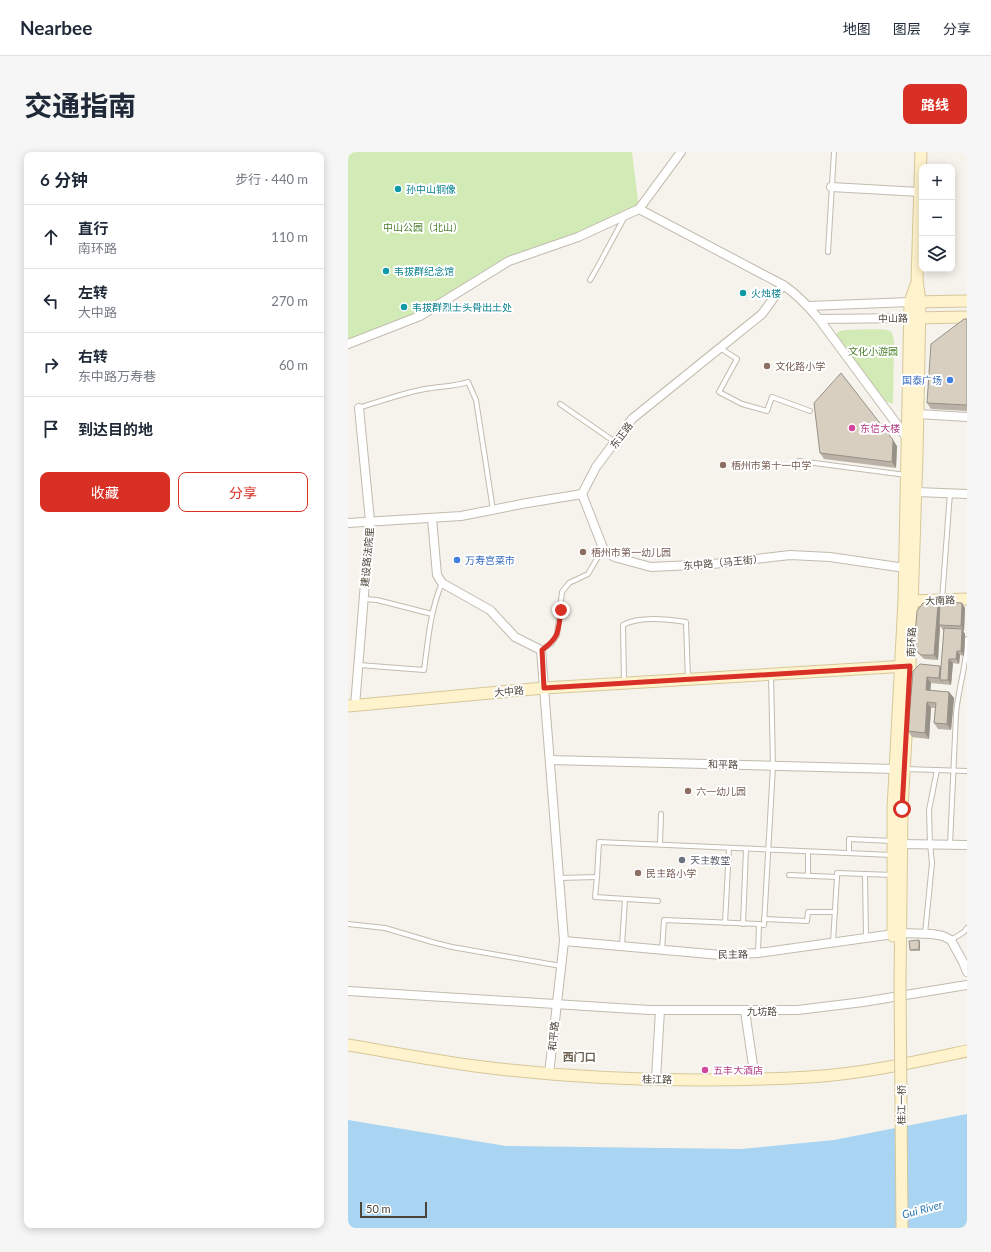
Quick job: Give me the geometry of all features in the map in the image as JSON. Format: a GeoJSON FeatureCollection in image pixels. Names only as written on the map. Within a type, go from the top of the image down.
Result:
{"type":"FeatureCollection","features":[{"type":"Feature","properties":{"kind":"main road","name":"南环路"},"geometry":{"type":"LineString","coordinates":[[921,152],[921,164]]}},
{"type":"Feature","properties":{"kind":"main road","name":"南环路"},"geometry":{"type":"LineString","coordinates":[[905,666],[912,601],[916,492],[918,414],[915,301],[920,200]]}},
{"type":"Feature","properties":{"kind":"main road","name":"中山路"},"geometry":{"type":"LineString","coordinates":[[915,301],[967,301]]}},
{"type":"Feature","properties":{"kind":"main road","name":"中山路"},"geometry":{"type":"LineString","coordinates":[[915,318],[967,317]]}},
{"type":"Feature","properties":{"kind":"main road","name":"南环路"},"geometry":{"type":"LineString","coordinates":[[897,983],[897,842],[905,666],[905,568],[908,438],[915,318]]}},
{"type":"Feature","properties":{"kind":"main road","name":"大南路"},"geometry":{"type":"LineString","coordinates":[[912,601],[967,599]]}},
{"type":"Feature","properties":{"kind":"main road","name":"大中路"},"geometry":{"type":"LineString","coordinates":[[352,706],[544,688],[905,666]]}},
{"type":"Feature","properties":{"kind":"main road","name":"南环路"},"geometry":{"type":"LineString","coordinates":[[897,842],[893,855],[897,934]]}},
{"type":"Feature","properties":{"kind":"main road","name":"桂江一桥"},"geometry":{"type":"LineString","coordinates":[[895,1228],[897,983]]}},
{"type":"Feature","properties":{"kind":"main road","name":"桂江一桥"},"geometry":{"type":"LineString","coordinates":[[897,983],[902,1228]]}},
{"type":"Feature","properties":{"kind":"main road","name":"桂江路"},"geometry":{"type":"LineString","coordinates":[[348,1045],[474,1066],[550,1074],[656,1079],[811,1077],[861,1071],[926,1060],[967,1051]]}},
{"type":"Feature","properties":{"kind":"street"},"geometry":{"type":"LineString","coordinates":[[348,344],[420,316],[509,261],[578,237],[639,209],[681,152]]}},
{"type":"Feature","properties":{"kind":"street"},"geometry":{"type":"LineString","coordinates":[[831,187],[919,192]]}},
{"type":"Feature","properties":{"kind":"street"},"geometry":{"type":"LineString","coordinates":[[639,209],[783,284],[808,306],[819,319],[908,438]]}},
{"type":"Feature","properties":{"kind":"street","name":"东正路"},"geometry":{"type":"LineString","coordinates":[[582,494],[596,467],[632,419],[762,314],[783,284]]}},
{"type":"Feature","properties":{"kind":"street","name":"中山路"},"geometry":{"type":"LineString","coordinates":[[808,306],[915,301]]}},
{"type":"Feature","properties":{"kind":"street","name":"中山路"},"geometry":{"type":"LineString","coordinates":[[819,319],[915,318]]}},
{"type":"Feature","properties":{"kind":"street","name":"建设路法院里"},"geometry":{"type":"LineString","coordinates":[[352,706],[358,665],[370,521],[359,408]]}},
{"type":"Feature","properties":{"kind":"street"},"geometry":{"type":"LineString","coordinates":[[918,414],[967,417]]}},
{"type":"Feature","properties":{"kind":"street"},"geometry":{"type":"LineString","coordinates":[[916,492],[967,494]]}},
{"type":"Feature","properties":{"kind":"street"},"geometry":{"type":"LineString","coordinates":[[348,523],[461,516],[582,494],[603,548]]}},
{"type":"Feature","properties":{"kind":"street"},"geometry":{"type":"LineString","coordinates":[[432,518],[437,575],[442,583],[490,610],[515,637],[542,650]]}},
{"type":"Feature","properties":{"kind":"street","name":"东中路（马王街）"},"geometry":{"type":"LineString","coordinates":[[603,548],[614,557],[651,567],[713,564],[790,555],[830,557],[905,568]]}},
{"type":"Feature","properties":{"kind":"street","name":"和平路"},"geometry":{"type":"LineString","coordinates":[[542,650],[564,941],[556,1005],[550,1074]]}},
{"type":"Feature","properties":{"kind":"street","name":"和平路"},"geometry":{"type":"LineString","coordinates":[[550,760],[900,769]]}},
{"type":"Feature","properties":{"kind":"street"},"geometry":{"type":"LineString","coordinates":[[897,842],[967,845]]}},
{"type":"Feature","properties":{"kind":"street","name":"民主路"},"geometry":{"type":"LineString","coordinates":[[564,941],[721,955],[758,953],[897,934],[938,935],[951,940]]}},
{"type":"Feature","properties":{"kind":"street"},"geometry":{"type":"LineString","coordinates":[[951,940],[967,972]]}},
{"type":"Feature","properties":{"kind":"street","name":"九坊路"},"geometry":{"type":"LineString","coordinates":[[348,991],[556,1005],[660,1010],[745,1011],[798,1010],[863,1002],[967,985]]}},
{"type":"Feature","properties":{"kind":"street"},"geometry":{"type":"LineString","coordinates":[[656,1079],[660,1010]]}},
{"type":"Feature","properties":{"kind":"street"},"geometry":{"type":"LineString","coordinates":[[745,1011],[755,1078]]}},
{"type":"Feature","properties":{"kind":"lane"},"geometry":{"type":"LineString","coordinates":[[828,252],[834,152]]}},
{"type":"Feature","properties":{"kind":"lane"},"geometry":{"type":"LineString","coordinates":[[590,280],[625,216]]}},
{"type":"Feature","properties":{"kind":"lane"},"geometry":{"type":"LineString","coordinates":[[720,348],[737,360],[719,392],[742,404],[767,411],[772,397],[810,410]]}},
{"type":"Feature","properties":{"kind":"lane"},"geometry":{"type":"LineString","coordinates":[[359,408],[427,388],[468,382],[476,400],[493,510]]}},
{"type":"Feature","properties":{"kind":"lane"},"geometry":{"type":"LineString","coordinates":[[560,404],[615,442]]}},
{"type":"Feature","properties":{"kind":"lane"},"geometry":{"type":"LineString","coordinates":[[799,461],[907,476]]}},
{"type":"Feature","properties":{"kind":"lane"},"geometry":{"type":"LineString","coordinates":[[942,600],[950,493]]}},
{"type":"Feature","properties":{"kind":"lane"},"geometry":{"type":"LineString","coordinates":[[542,650],[552,643],[557,635],[562,592],[569,584],[588,574],[603,548]]}},
{"type":"Feature","properties":{"kind":"lane"},"geometry":{"type":"LineString","coordinates":[[358,665],[424,670],[432,614],[442,583]]}},
{"type":"Feature","properties":{"kind":"lane"},"geometry":{"type":"LineString","coordinates":[[364,599],[377,600],[432,614]]}},
{"type":"Feature","properties":{"kind":"lane"},"geometry":{"type":"LineString","coordinates":[[624,683],[623,625],[630,621],[665,619],[686,622],[688,679]]}},
{"type":"Feature","properties":{"kind":"lane"},"geometry":{"type":"LineString","coordinates":[[950,845],[956,714],[958,694],[967,652],[967,639]]}},
{"type":"Feature","properties":{"kind":"lane"},"geometry":{"type":"LineString","coordinates":[[662,950],[664,920],[764,925],[773,766],[771,674]]}},
{"type":"Feature","properties":{"kind":"lane"},"geometry":{"type":"LineString","coordinates":[[900,769],[967,771]]}},
{"type":"Feature","properties":{"kind":"lane"},"geometry":{"type":"LineString","coordinates":[[925,934],[932,862],[929,810],[937,770]]}},
{"type":"Feature","properties":{"kind":"lane"},"geometry":{"type":"LineString","coordinates":[[660,844],[661,814]]}},
{"type":"Feature","properties":{"kind":"lane"},"geometry":{"type":"LineString","coordinates":[[849,853],[849,839],[897,842]]}},
{"type":"Feature","properties":{"kind":"lane"},"geometry":{"type":"LineString","coordinates":[[658,901],[595,897],[599,842],[893,855]]}},
{"type":"Feature","properties":{"kind":"lane"},"geometry":{"type":"LineString","coordinates":[[724,923],[729,848]]}},
{"type":"Feature","properties":{"kind":"lane"},"geometry":{"type":"LineString","coordinates":[[743,924],[746,849]]}},
{"type":"Feature","properties":{"kind":"lane"},"geometry":{"type":"LineString","coordinates":[[808,852],[808,876]]}},
{"type":"Feature","properties":{"kind":"lane"},"geometry":{"type":"LineString","coordinates":[[833,942],[837,873],[893,875]]}},
{"type":"Feature","properties":{"kind":"lane"},"geometry":{"type":"LineString","coordinates":[[865,874],[866,938]]}},
{"type":"Feature","properties":{"kind":"lane"},"geometry":{"type":"LineString","coordinates":[[789,875],[836,877]]}},
{"type":"Feature","properties":{"kind":"lane"},"geometry":{"type":"LineString","coordinates":[[559,878],[597,877]]}},
{"type":"Feature","properties":{"kind":"lane"},"geometry":{"type":"LineString","coordinates":[[622,946],[625,899]]}},
{"type":"Feature","properties":{"kind":"lane"},"geometry":{"type":"LineString","coordinates":[[764,919],[807,920],[808,912],[835,912]]}},
{"type":"Feature","properties":{"kind":"lane"},"geometry":{"type":"LineString","coordinates":[[348,924],[385,928],[452,947],[561,966]]}},
{"type":"Feature","properties":{"kind":"lane"},"geometry":{"type":"LineString","coordinates":[[758,953],[759,924]]}},
{"type":"Feature","properties":{"kind":"lane"},"geometry":{"type":"LineString","coordinates":[[951,940],[964,932],[967,928]]}},
{"type":"Feature","properties":{"kind":"green space","name":"中山公园（北山）"},"geometry":{"type":"Polygon","coordinates":[[[348,152],[632,152],[639,209],[509,261],[420,316],[348,344],[348,152]]]}},
{"type":"Feature","properties":{"kind":"green space","name":"文化小游园"},"geometry":{"type":"Polygon","coordinates":[[[846,330],[886,330],[892,333],[894,340],[893,404],[885,401],[836,337],[837,333],[846,330]]]}},
{"type":"Feature","properties":{"kind":"water","name":"Gui River"},"geometry":{"type":"Polygon","coordinates":[[[967,1114],[967,1228],[348,1228],[348,1120],[506,1146],[742,1149],[834,1140],[967,1114]]]}},
{"type":"Feature","properties":{"kind":"building","name":"国泰广场"},"geometry":{"type":"Polygon","coordinates":[[[964,319],[967,319],[967,405],[927,403],[931,344],[964,319]]]}},
{"type":"Feature","properties":{"kind":"building","name":"东信大楼"},"geometry":{"type":"Polygon","coordinates":[[[841,373],[893,440],[892,462],[820,453],[814,403],[841,373]]]}},
{"type":"Feature","properties":{"kind":"building"},"geometry":{"type":"Polygon","coordinates":[[[940,602],[962,603],[961,626],[939,625],[940,602]]]}},
{"type":"Feature","properties":{"kind":"building"},"geometry":{"type":"Polygon","coordinates":[[[923,603],[938,604],[934,655],[921,655],[914,648],[917,611],[923,603]]]}},
{"type":"Feature","properties":{"kind":"building"},"geometry":{"type":"Polygon","coordinates":[[[944,628],[962,629],[961,651],[957,651],[956,659],[949,659],[948,680],[940,680],[944,628]]]}},
{"type":"Feature","properties":{"kind":"building"},"geometry":{"type":"Polygon","coordinates":[[[920,664],[940,666],[939,678],[927,677],[926,690],[949,692],[947,724],[934,723],[936,703],[927,702],[925,733],[908,731],[913,671],[920,664]]]}},
{"type":"Feature","properties":{"kind":"building"},"geometry":{"type":"Polygon","coordinates":[[[919,940],[919,949],[910,950],[909,941],[919,940]]]}},
{"type":"Feature","properties":{"kind":"place","name":"孙中山铜像"},"geometry":{"type":"Point","coordinates":[398,189]}},
{"type":"Feature","properties":{"kind":"place","name":"韦拔群纪念馆"},"geometry":{"type":"Point","coordinates":[386,271]}},
{"type":"Feature","properties":{"kind":"place","name":"火烛楼"},"geometry":{"type":"Point","coordinates":[743,293]}},
{"type":"Feature","properties":{"kind":"place","name":"韦拔群烈士头骨出土处"},"geometry":{"type":"Point","coordinates":[404,307]}},
{"type":"Feature","properties":{"kind":"place","name":"文化路小学"},"geometry":{"type":"Point","coordinates":[767,366]}},
{"type":"Feature","properties":{"kind":"place","name":"国泰广场"},"geometry":{"type":"Point","coordinates":[950,380]}},
{"type":"Feature","properties":{"kind":"place","name":"东信大楼"},"geometry":{"type":"Point","coordinates":[852,428]}},
{"type":"Feature","properties":{"kind":"place","name":"梧州市第十一中学"},"geometry":{"type":"Point","coordinates":[723,465]}},
{"type":"Feature","properties":{"kind":"place","name":"梧州市第一幼儿园"},"geometry":{"type":"Point","coordinates":[583,552]}},
{"type":"Feature","properties":{"kind":"place","name":"万寿宫菜市"},"geometry":{"type":"Point","coordinates":[457,560]}},
{"type":"Feature","properties":{"kind":"place","name":"六一幼儿园"},"geometry":{"type":"Point","coordinates":[688,791]}},
{"type":"Feature","properties":{"kind":"place","name":"天主教堂"},"geometry":{"type":"Point","coordinates":[682,860]}},
{"type":"Feature","properties":{"kind":"place","name":"民主路小学"},"geometry":{"type":"Point","coordinates":[638,873]}},
{"type":"Feature","properties":{"kind":"place","name":"五丰大酒店"},"geometry":{"type":"Point","coordinates":[705,1070]}},
{"type":"Feature","properties":{"kind":"district","name":"西门口"},"geometry":{"type":"Point","coordinates":[579,1056]}},
{"type":"Feature","properties":{"kind":"route"},"geometry":{"type":"LineString","coordinates":[[561,610],[557,635],[552,643],[542,650],[544,688],[910,666],[902,809]]}}]}
